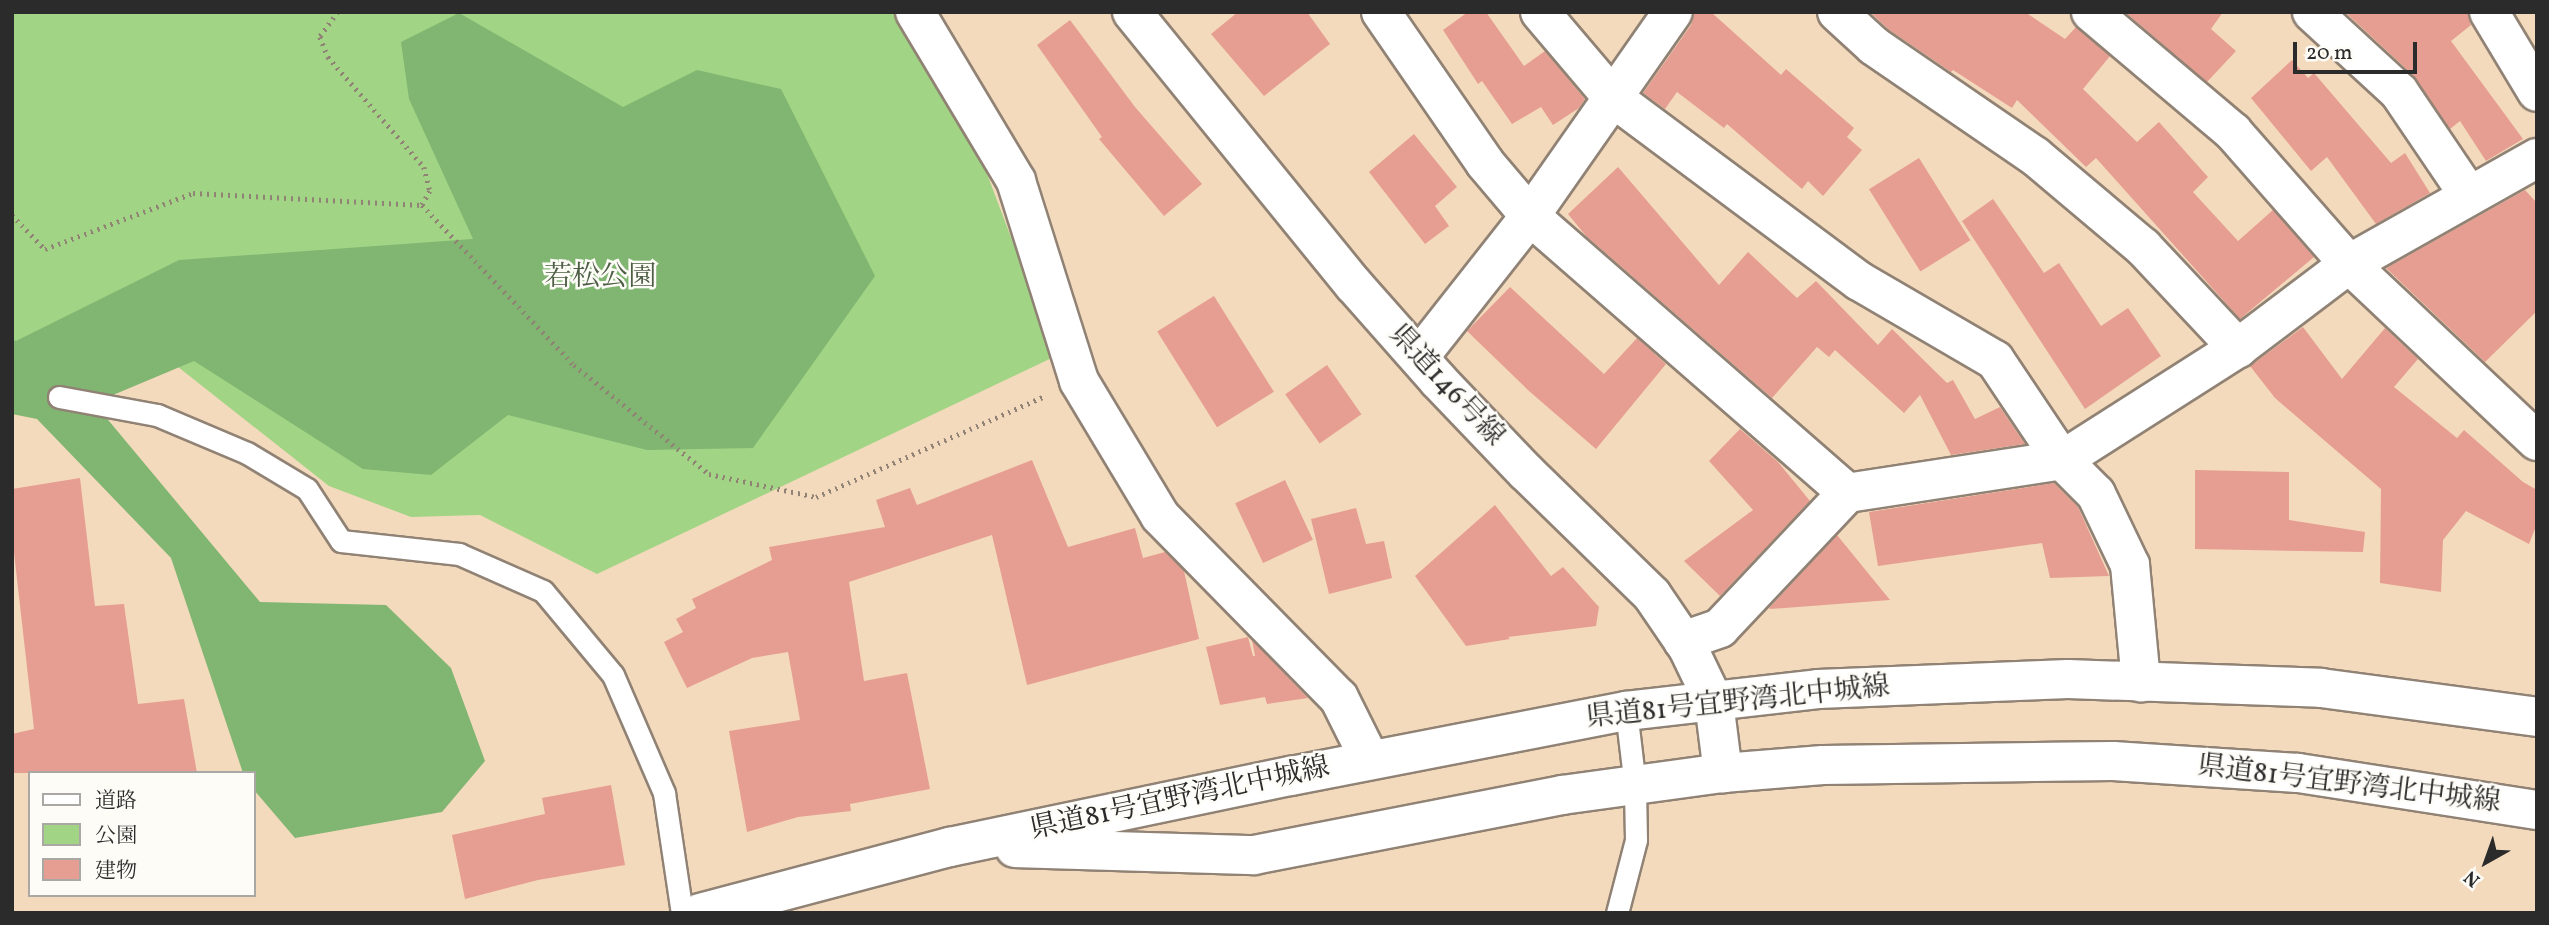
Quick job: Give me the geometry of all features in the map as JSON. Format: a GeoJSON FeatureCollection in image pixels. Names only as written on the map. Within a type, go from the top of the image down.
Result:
{"type":"FeatureCollection","features":[{"type":"Feature","properties":{"kind":"street"},"geometry":{"type":"LineString","coordinates":[[915,12],[1016,181],[1079,382],[1160,516],[1339,698],[1370,760]]}},
{"type":"Feature","properties":{"kind":"street","name":"県道146号線"},"geometry":{"type":"LineString","coordinates":[[1132,12],[1354,285],[1526,472],[1652,596],[1683,641],[1714,702],[1723,773]]}},
{"type":"Feature","properties":{"kind":"street"},"geometry":{"type":"LineString","coordinates":[[1381,12],[1485,163],[1530,216],[1847,493]]}},
{"type":"Feature","properties":{"kind":"street"},"geometry":{"type":"LineString","coordinates":[[1540,12],[1612,97],[1859,281],[1996,360],[2062,460],[2096,494],[2130,565],[2141,682]]}},
{"type":"Feature","properties":{"kind":"street"},"geometry":{"type":"LineString","coordinates":[[1419,358],[1530,216],[1673,12]]}},
{"type":"Feature","properties":{"kind":"street"},"geometry":{"type":"LineString","coordinates":[[1837,12],[1874,46],[2047,166],[2143,247],[2238,348]]}},
{"type":"Feature","properties":{"kind":"street"},"geometry":{"type":"LineString","coordinates":[[2091,12],[2234,132],[2349,264],[2537,441]]}},
{"type":"Feature","properties":{"kind":"street"},"geometry":{"type":"LineString","coordinates":[[2312,12],[2399,92],[2468,194]]}},
{"type":"Feature","properties":{"kind":"street"},"geometry":{"type":"LineString","coordinates":[[2489,12],[2537,92]]}},
{"type":"Feature","properties":{"kind":"street"},"geometry":{"type":"LineString","coordinates":[[1683,641],[1720,628],[1847,493],[2062,460],[2238,348],[2349,264],[2468,194],[2537,158]]}},
{"type":"Feature","properties":{"kind":"street","name":"県道81号宜野湾北中城線"},"geometry":{"type":"LineString","coordinates":[[700,913],[950,847],[1370,760],[1626,711],[1818,689],[2068,679],[2321,688],[2537,717]]}},
{"type":"Feature","properties":{"kind":"street","name":"県道81号宜野湾北中城線"},"geometry":{"type":"LineString","coordinates":[[950,847],[1254,855],[1562,795],[1723,773],[1824,765],[2113,761],[2298,773],[2537,810]]}},
{"type":"Feature","properties":{"kind":"lane"},"geometry":{"type":"LineString","coordinates":[[59,397],[156,415],[247,453],[307,489],[341,541],[459,554],[543,591],[613,675],[639,734],[664,793],[682,913]]}},
{"type":"Feature","properties":{"kind":"lane"},"geometry":{"type":"LineString","coordinates":[[1617,913],[1636,839],[1635,786],[1626,711]]}},
{"type":"Feature","properties":{"kind":"path"},"geometry":{"type":"LineString","coordinates":[[338,12],[320,37],[328,57],[424,167],[430,191],[422,205]]}},
{"type":"Feature","properties":{"kind":"path"},"geometry":{"type":"LineString","coordinates":[[12,215],[46,249],[193,193],[422,205],[574,365],[709,474],[816,496],[1079,382]]}},
{"type":"Feature","properties":{"kind":"green space","name":"若松公園"},"geometry":{"type":"Polygon","coordinates":[[[12,12],[904,12],[984,166],[1056,356],[597,574],[480,515],[411,517],[329,486],[149,344],[12,373],[12,12]]]}},
{"type":"Feature","properties":{"kind":"green space"},"geometry":{"type":"Polygon","coordinates":[[[459,13],[623,107],[697,70],[781,89],[875,276],[753,448],[647,450],[508,415],[431,475],[363,469],[194,361],[94,403],[260,602],[386,605],[451,668],[485,761],[442,812],[295,838],[256,792],[256,771],[242,771],[171,558],[37,419],[12,414],[12,339],[16,341],[179,260],[473,239],[409,99],[401,42],[459,13]]]}},
{"type":"Feature","properties":{"kind":"building"},"geometry":{"type":"Polygon","coordinates":[[[1238,12],[1307,12],[1330,44],[1264,96],[1211,34],[1238,12]]]}},
{"type":"Feature","properties":{"kind":"building"},"geometry":{"type":"Polygon","coordinates":[[[1468,12],[1486,12],[1524,66],[1545,51],[1585,99],[1579,108],[1553,125],[1541,107],[1512,124],[1482,81],[1478,84],[1443,30],[1468,12]]]}},
{"type":"Feature","properties":{"kind":"building"},"geometry":{"type":"Polygon","coordinates":[[[1695,12],[1711,12],[1781,75],[1786,69],[1854,128],[1847,137],[1862,150],[1823,196],[1808,181],[1802,189],[1727,124],[1724,128],[1677,92],[1665,109],[1643,93],[1691,25],[1695,12]]]}},
{"type":"Feature","properties":{"kind":"building"},"geometry":{"type":"Polygon","coordinates":[[[1870,12],[2025,12],[2065,39],[2076,27],[2110,56],[2083,89],[2137,142],[2159,122],[2208,177],[2193,192],[2238,241],[2273,210],[2314,257],[2240,319],[2096,158],[2086,167],[2017,100],[2012,108],[1953,70],[1951,72],[1888,29],[1870,12]]]}},
{"type":"Feature","properties":{"kind":"building"},"geometry":{"type":"Polygon","coordinates":[[[2125,12],[2223,12],[2211,29],[2236,51],[2207,82],[2125,12]]]}},
{"type":"Feature","properties":{"kind":"building"},"geometry":{"type":"Polygon","coordinates":[[[2345,12],[2467,12],[2471,25],[2451,41],[2523,139],[2486,161],[2460,121],[2450,129],[2414,76],[2345,12]]]}},
{"type":"Feature","properties":{"kind":"building"},"geometry":{"type":"Polygon","coordinates":[[[1070,20],[1135,107],[1202,184],[1164,216],[1099,139],[1102,137],[1037,45],[1070,20]]]}},
{"type":"Feature","properties":{"kind":"building"},"geometry":{"type":"Polygon","coordinates":[[[2292,60],[2308,78],[2314,73],[2391,163],[2405,153],[2430,193],[2376,224],[2327,157],[2311,171],[2251,98],[2292,60]]]}},
{"type":"Feature","properties":{"kind":"building"},"geometry":{"type":"Polygon","coordinates":[[[1414,134],[1457,187],[1435,206],[1449,226],[1425,244],[1369,172],[1414,134]]]}},
{"type":"Feature","properties":{"kind":"building"},"geometry":{"type":"Polygon","coordinates":[[[1919,158],[1970,240],[1920,272],[1869,189],[1919,158]]]}},
{"type":"Feature","properties":{"kind":"building"},"geometry":{"type":"Polygon","coordinates":[[[1618,167],[1719,285],[1748,252],[1797,298],[1816,281],[1878,345],[1892,329],[1947,383],[1953,380],[1975,419],[2000,407],[2025,444],[1951,455],[1920,395],[1904,413],[1835,350],[1829,357],[1817,347],[1772,398],[1586,236],[1568,214],[1618,167]]]}},
{"type":"Feature","properties":{"kind":"building"},"geometry":{"type":"Polygon","coordinates":[[[2525,190],[2537,203],[2537,311],[2485,362],[2386,268],[2525,190]]]}},
{"type":"Feature","properties":{"kind":"building"},"geometry":{"type":"Polygon","coordinates":[[[1993,199],[2044,273],[2059,263],[2101,326],[2128,308],[2161,356],[2085,409],[1962,221],[1993,199]]]}},
{"type":"Feature","properties":{"kind":"building"},"geometry":{"type":"Polygon","coordinates":[[[1510,287],[1604,374],[1637,338],[1666,364],[1596,449],[1529,391],[1467,331],[1510,287]]]}},
{"type":"Feature","properties":{"kind":"building"},"geometry":{"type":"Polygon","coordinates":[[[1214,296],[1274,392],[1217,427],[1157,332],[1214,296]]]}},
{"type":"Feature","properties":{"kind":"building"},"geometry":{"type":"Polygon","coordinates":[[[2303,327],[2342,379],[2385,328],[2418,359],[2394,387],[2457,438],[2464,430],[2523,482],[2537,490],[2537,524],[2529,544],[2466,511],[2443,540],[2441,592],[2380,583],[2381,489],[2275,398],[2250,366],[2303,327]]]}},
{"type":"Feature","properties":{"kind":"building"},"geometry":{"type":"Polygon","coordinates":[[[1327,365],[1361,414],[1320,443],[1285,394],[1327,365]]]}},
{"type":"Feature","properties":{"kind":"building"},"geometry":{"type":"Polygon","coordinates":[[[1740,429],[1778,462],[1810,501],[1720,596],[1684,561],[1753,510],[1709,461],[1740,429]]]}},
{"type":"Feature","properties":{"kind":"building"},"geometry":{"type":"Polygon","coordinates":[[[1032,460],[1068,547],[1135,528],[1143,558],[1165,552],[1184,571],[1199,639],[1027,685],[992,535],[849,582],[864,681],[907,673],[930,789],[850,804],[851,811],[798,817],[747,832],[729,731],[800,720],[788,652],[752,658],[687,688],[664,642],[683,632],[676,619],[696,608],[692,599],[772,560],[769,547],[885,527],[876,500],[910,488],[917,505],[1032,460]]]}},
{"type":"Feature","properties":{"kind":"building"},"geometry":{"type":"Polygon","coordinates":[[[2195,470],[2289,472],[2289,520],[2365,532],[2363,552],[2195,549],[2195,470]]]}},
{"type":"Feature","properties":{"kind":"building"},"geometry":{"type":"Polygon","coordinates":[[[80,478],[95,606],[124,604],[138,704],[184,699],[197,771],[12,773],[12,734],[34,729],[12,535],[12,489],[80,478]]]}},
{"type":"Feature","properties":{"kind":"building"},"geometry":{"type":"Polygon","coordinates":[[[1285,480],[1313,540],[1263,563],[1235,503],[1285,480]]]}},
{"type":"Feature","properties":{"kind":"building"},"geometry":{"type":"Polygon","coordinates":[[[2054,483],[2078,507],[2109,576],[2050,578],[2042,543],[1878,566],[1869,512],[2054,483]]]}},
{"type":"Feature","properties":{"kind":"building"},"geometry":{"type":"Polygon","coordinates":[[[1495,505],[1551,576],[1563,567],[1599,607],[1596,626],[1508,637],[1510,639],[1466,646],[1415,576],[1495,505]]]}},
{"type":"Feature","properties":{"kind":"building"},"geometry":{"type":"Polygon","coordinates":[[[1356,508],[1366,544],[1384,541],[1392,578],[1329,594],[1311,519],[1356,508]]]}},
{"type":"Feature","properties":{"kind":"building"},"geometry":{"type":"Polygon","coordinates":[[[1837,535],[1890,600],[1770,609],[1769,608],[1837,535]]]}},
{"type":"Feature","properties":{"kind":"building"},"geometry":{"type":"Polygon","coordinates":[[[1248,637],[1253,656],[1252,640],[1308,698],[1267,704],[1265,697],[1220,705],[1206,647],[1248,637]]]}},
{"type":"Feature","properties":{"kind":"building"},"geometry":{"type":"Polygon","coordinates":[[[611,785],[625,865],[538,880],[465,899],[452,835],[545,814],[542,798],[611,785]]]}}]}
